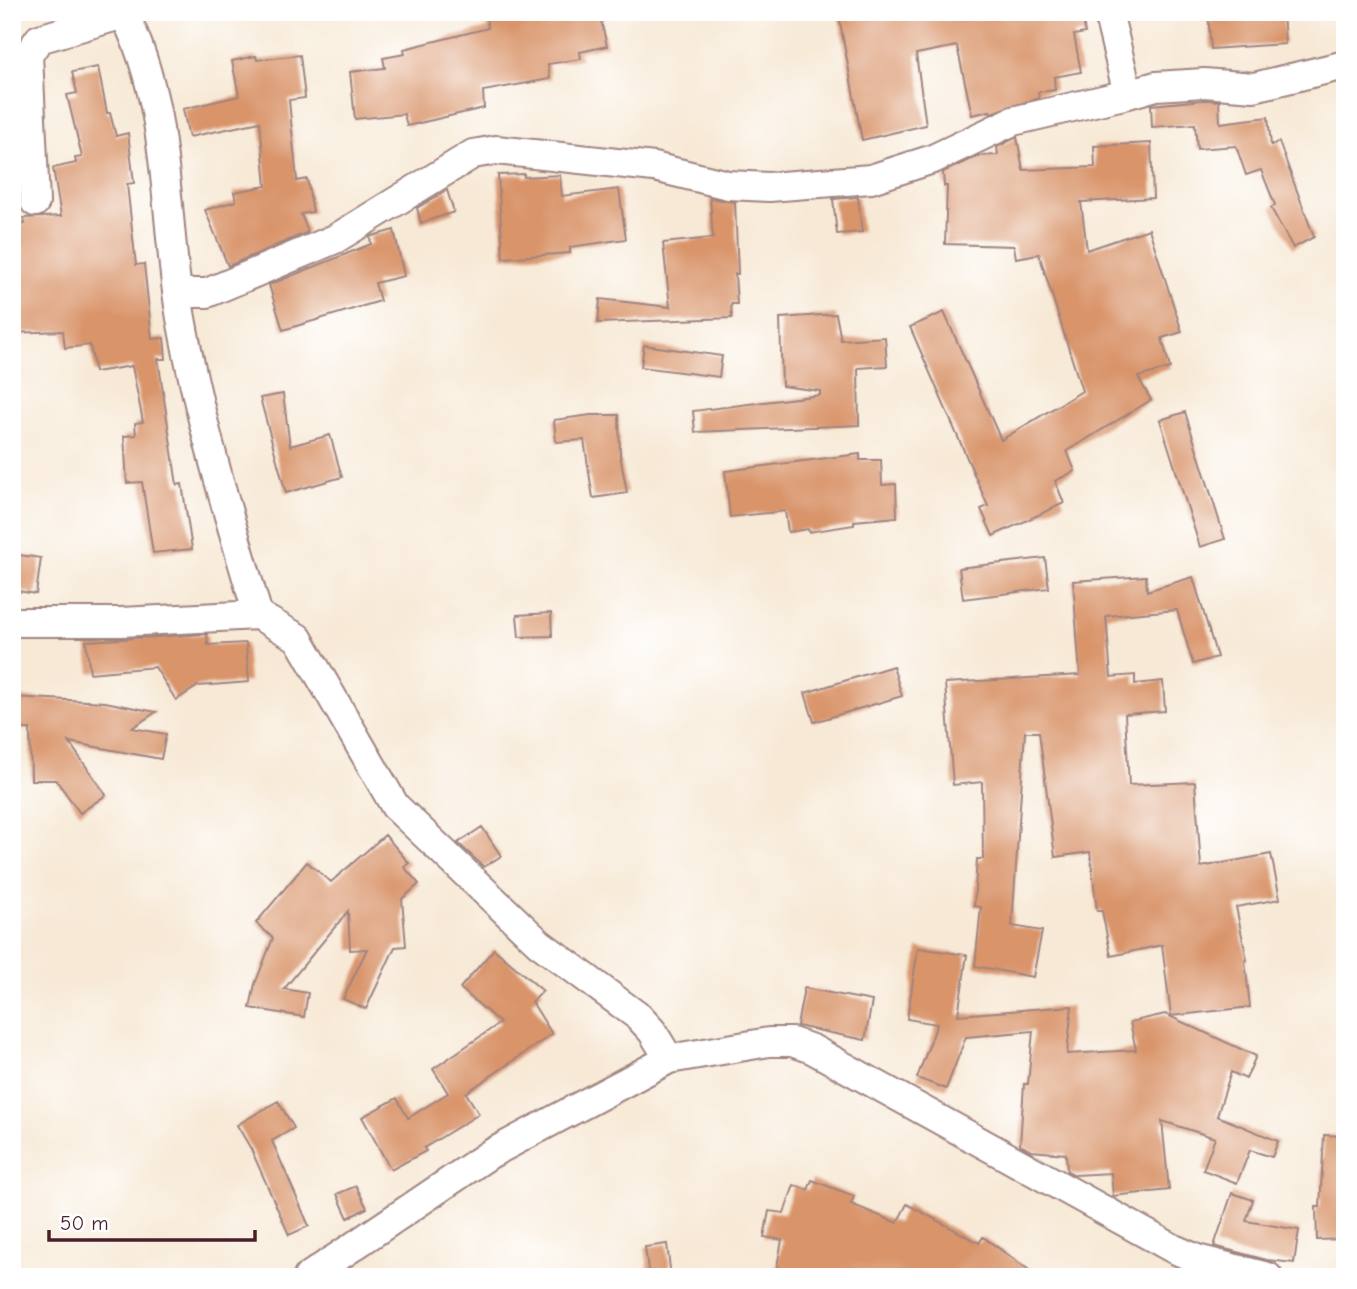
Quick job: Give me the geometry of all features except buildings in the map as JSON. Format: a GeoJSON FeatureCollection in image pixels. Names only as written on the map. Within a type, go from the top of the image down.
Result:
{"type":"FeatureCollection","features":[{"type":"Feature","properties":{"kind":"street"},"geometry":{"type":"LineString","coordinates":[[1108,12],[1128,94]]}},
{"type":"Feature","properties":{"kind":"street"},"geometry":{"type":"LineString","coordinates":[[34,202],[28,54],[39,39],[123,13],[140,49],[160,130],[178,293],[203,423],[258,615]]}},
{"type":"Feature","properties":{"kind":"street"},"geometry":{"type":"LineString","coordinates":[[178,293],[207,293],[335,239],[473,154],[507,149],[640,166],[728,185],[769,187],[871,179],[933,159],[1013,121],[1156,86],[1204,83],[1254,87],[1345,65]]}},
{"type":"Feature","properties":{"kind":"street"},"geometry":{"type":"LineString","coordinates":[[12,621],[121,622],[258,615],[298,638],[395,806],[540,943],[639,1017],[652,1031],[669,1059]]}},
{"type":"Feature","properties":{"kind":"street"},"geometry":{"type":"LineString","coordinates":[[308,1277],[489,1154],[669,1059],[769,1042],[792,1042],[812,1049],[1174,1249],[1197,1259],[1268,1277]]}}]}
